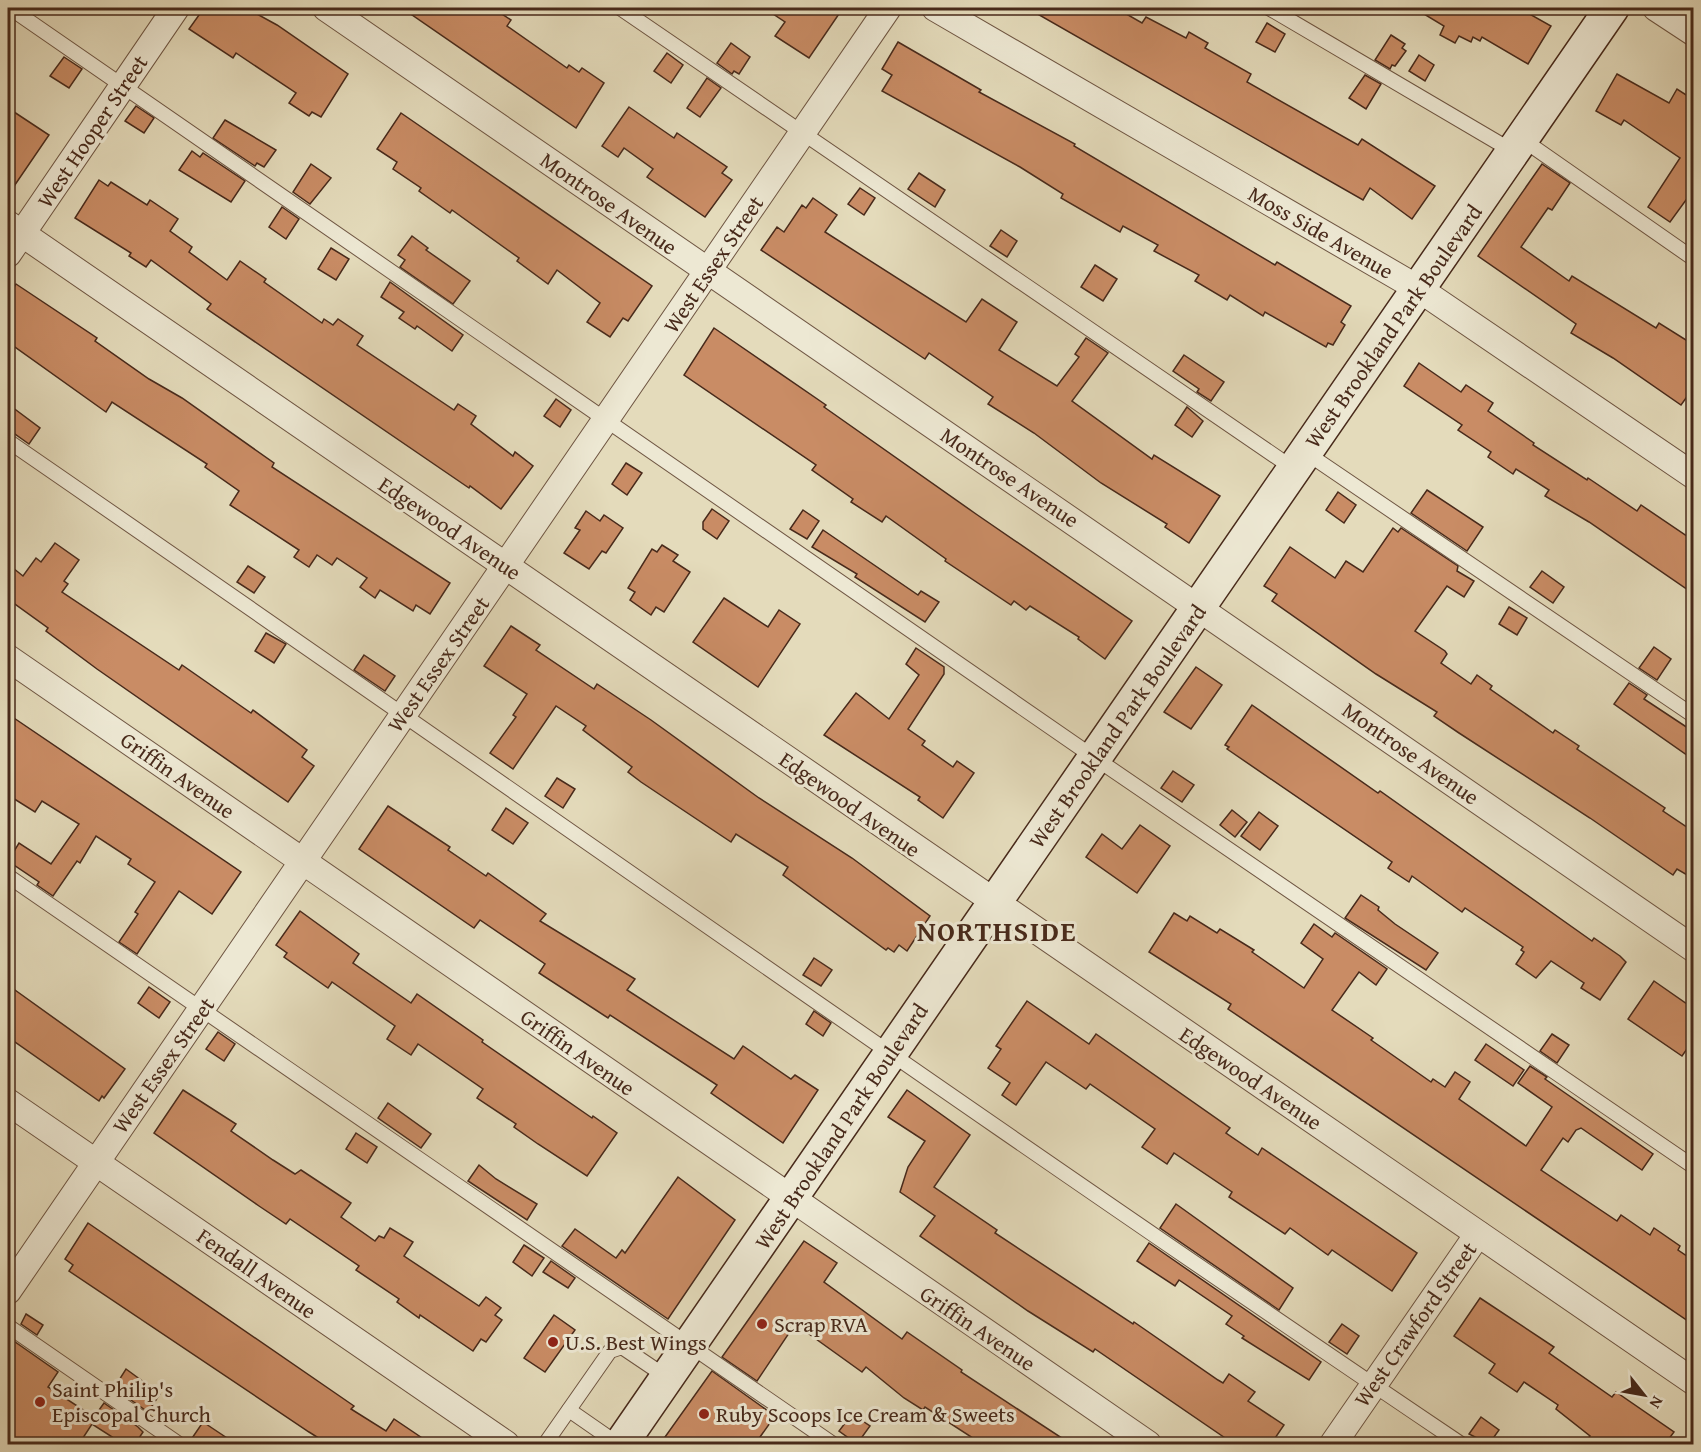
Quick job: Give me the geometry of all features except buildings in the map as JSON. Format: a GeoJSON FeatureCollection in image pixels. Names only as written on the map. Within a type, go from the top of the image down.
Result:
{"type":"FeatureCollection","features":[{"type":"Feature","properties":{"kind":"main road","name":"West Brookland Park Boulevard"},"geometry":{"type":"LineString","coordinates":[[620,1444],[791,1200],[1612,8]]}},
{"type":"Feature","properties":{"kind":"street","name":"West Hooper Street"},"geometry":{"type":"LineString","coordinates":[[12,237],[176,8]]}},
{"type":"Feature","properties":{"kind":"street","name":"Montrose Avenue"},"geometry":{"type":"LineString","coordinates":[[326,8],[1694,949]]}},
{"type":"Feature","properties":{"kind":"street","name":"West Essex Street"},"geometry":{"type":"LineString","coordinates":[[8,1291],[403,714],[507,567],[888,8]]}},
{"type":"Feature","properties":{"kind":"street","name":"Moss Side Avenue"},"geometry":{"type":"LineString","coordinates":[[935,8],[1419,289],[1694,476]]}},
{"type":"Feature","properties":{"kind":"street"},"geometry":{"type":"LineString","coordinates":[[1656,8],[1694,33]]}},
{"type":"Feature","properties":{"kind":"street","name":"Edgewood Avenue"},"geometry":{"type":"LineString","coordinates":[[12,237],[507,567],[994,904],[1694,1382]]}},
{"type":"Feature","properties":{"kind":"street","name":"Griffin Avenue"},"geometry":{"type":"LineString","coordinates":[[8,658],[1148,1444]]}},
{"type":"Feature","properties":{"kind":"street","name":"Fendall Avenue"},"geometry":{"type":"LineString","coordinates":[[8,1102],[506,1444]]}},
{"type":"Feature","properties":{"kind":"street","name":"West Crawford Street"},"geometry":{"type":"LineString","coordinates":[[1333,1444],[1372,1384],[1478,1234]]}},
{"type":"Feature","properties":{"kind":"lane"},"geometry":{"type":"LineString","coordinates":[[10,8],[123,83],[1095,758],[1694,1167]]}},
{"type":"Feature","properties":{"kind":"lane"},"geometry":{"type":"LineString","coordinates":[[620,8],[711,72],[1299,460],[1694,716]]}},
{"type":"Feature","properties":{"kind":"lane"},"geometry":{"type":"LineString","coordinates":[[1269,8],[1518,145],[1694,259]]}},
{"type":"Feature","properties":{"kind":"lane"},"geometry":{"type":"LineString","coordinates":[[8,441],[403,714],[890,1056],[1012,1136],[1461,1444]]}},
{"type":"Feature","properties":{"kind":"lane"},"geometry":{"type":"LineString","coordinates":[[8,876],[833,1444]]}},
{"type":"Feature","properties":{"kind":"lane"},"geometry":{"type":"LineString","coordinates":[[8,1326],[179,1444]]}},
{"type":"Feature","properties":{"kind":"lane"},"geometry":{"type":"LineString","coordinates":[[545,1444],[609,1351],[622,1347],[668,1378]]}},
{"type":"Feature","properties":{"kind":"lane"},"geometry":{"type":"LineString","coordinates":[[569,1410],[620,1444]]}},
{"type":"Feature","properties":{"kind":"place","name":"Scrap RVA"},"geometry":{"type":"Point","coordinates":[762,1324]}},
{"type":"Feature","properties":{"kind":"place","name":"U.S. Best Wings"},"geometry":{"type":"Point","coordinates":[553,1342]}},
{"type":"Feature","properties":{"kind":"place","name":"Saint Philip's Episcopal Church"},"geometry":{"type":"Point","coordinates":[40,1402]}},
{"type":"Feature","properties":{"kind":"place","name":"Ruby Scoops Ice Cream & Sweets"},"geometry":{"type":"Point","coordinates":[704,1414]}},
{"type":"Feature","properties":{"kind":"district","name":"NORTHSIDE"},"geometry":{"type":"Point","coordinates":[997,930]}}]}
